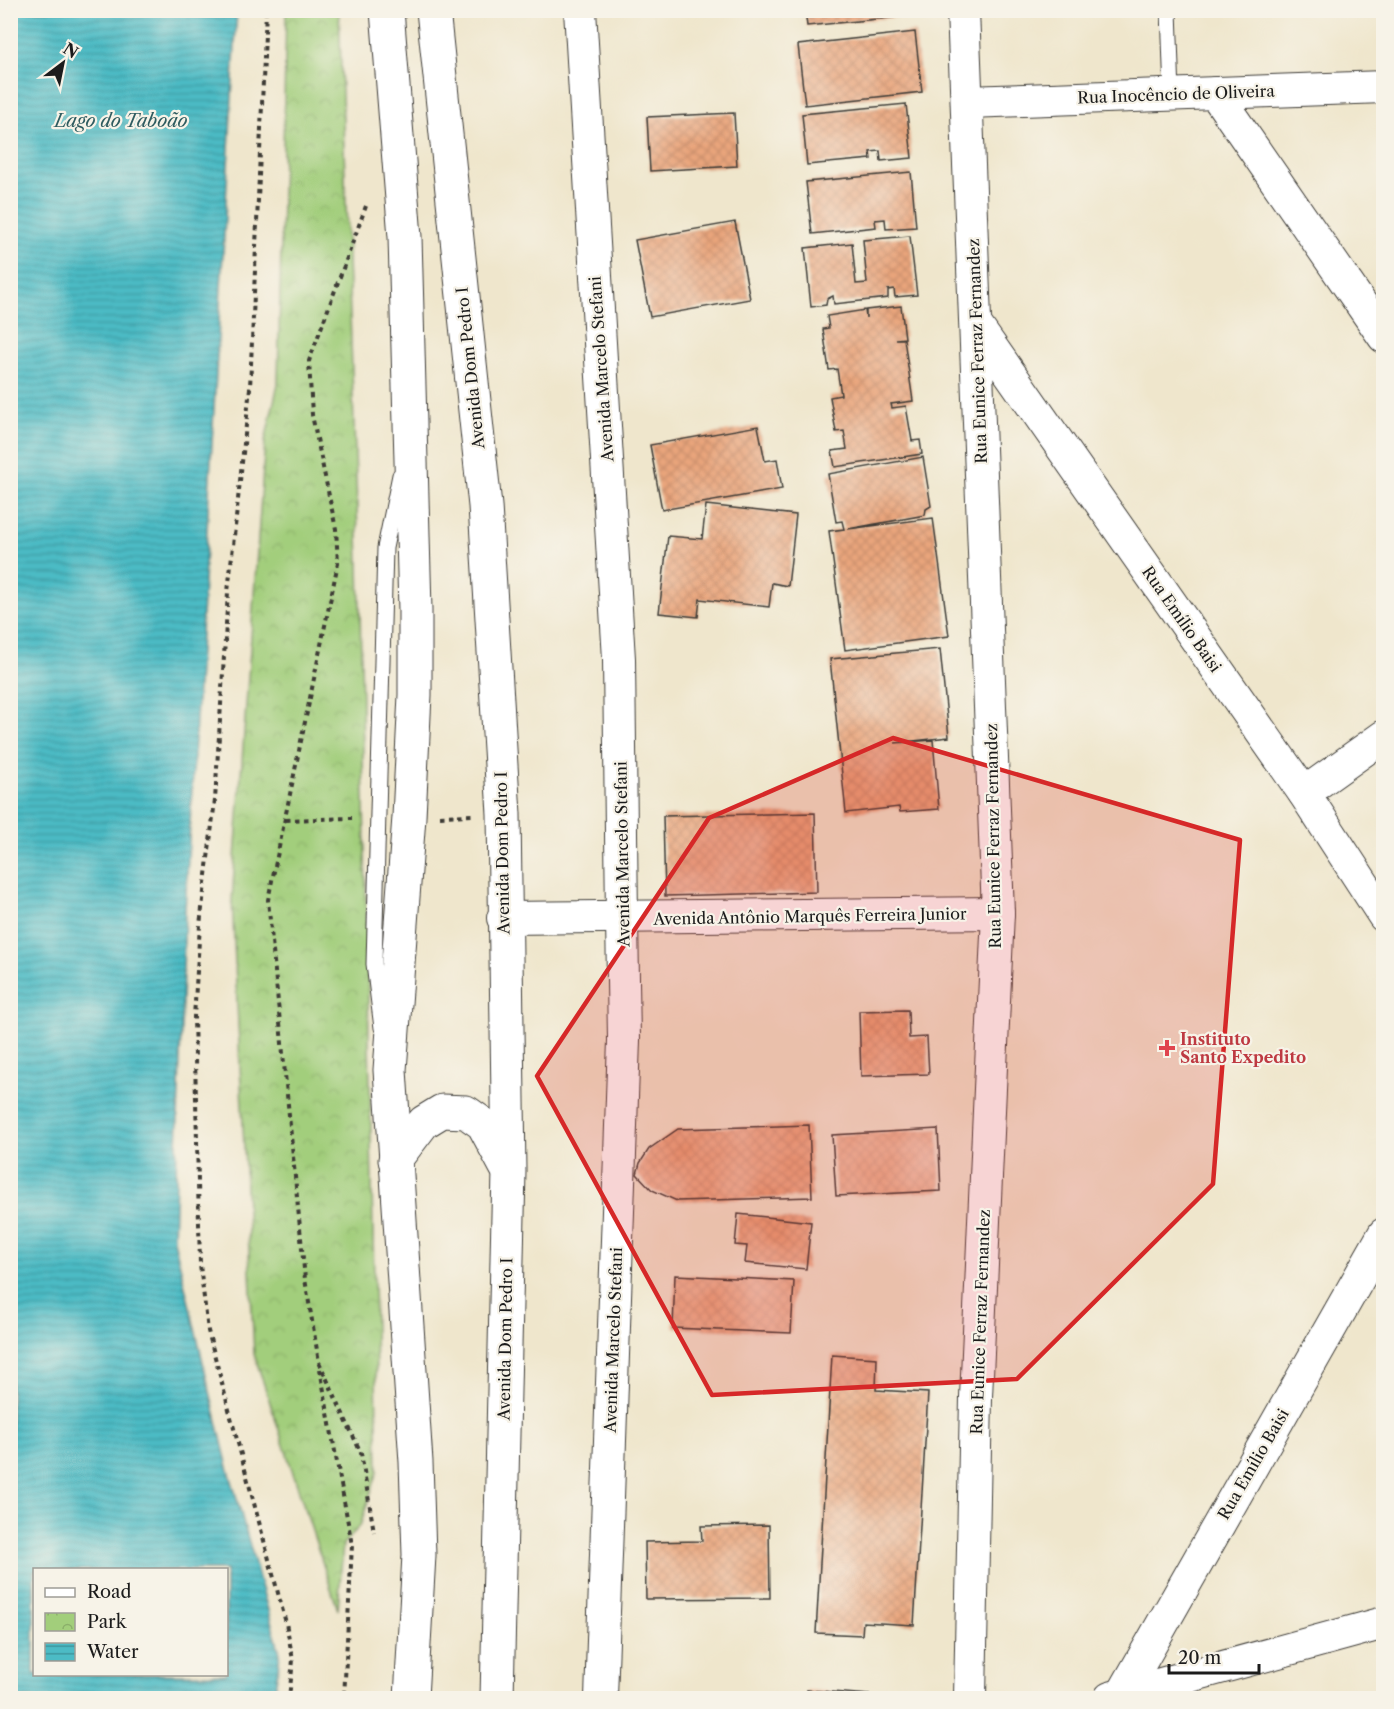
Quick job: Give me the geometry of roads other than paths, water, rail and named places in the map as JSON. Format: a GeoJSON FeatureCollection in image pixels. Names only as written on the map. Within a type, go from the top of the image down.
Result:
{"type":"FeatureCollection","features":[{"type":"Feature","properties":{"kind":"main road"},"geometry":{"type":"LineString","coordinates":[[387,10],[405,237],[415,695],[390,1070],[420,1555],[411,1698]]}},
{"type":"Feature","properties":{"kind":"main road","name":"Avenida Dom Pedro I"},"geometry":{"type":"LineString","coordinates":[[433,10],[485,506],[504,814],[503,918],[509,1172],[497,1698]]}},
{"type":"Feature","properties":{"kind":"main road"},"geometry":{"type":"LineString","coordinates":[[395,1160],[424,1122],[442,1111],[465,1112],[483,1124],[509,1172]]}},
{"type":"Feature","properties":{"kind":"street","name":"Avenida Marcelo Stefani"},"geometry":{"type":"LineString","coordinates":[[580,10],[619,659],[624,1052],[601,1698]]}},
{"type":"Feature","properties":{"kind":"street","name":"Rua Eunice Ferraz Fernandez"},"geometry":{"type":"LineString","coordinates":[[963,10],[998,913],[976,1397],[970,1698]]}},
{"type":"Feature","properties":{"kind":"street","name":"Rua Inocêncio de Oliveira"},"geometry":{"type":"LineString","coordinates":[[968,102],[1383,87]]}},
{"type":"Feature","properties":{"kind":"street"},"geometry":{"type":"LineString","coordinates":[[1215,93],[1383,337]]}},
{"type":"Feature","properties":{"kind":"street","name":"Rua Emílio Baisi"},"geometry":{"type":"LineString","coordinates":[[976,325],[1304,793],[1383,916]]}},
{"type":"Feature","properties":{"kind":"street"},"geometry":{"type":"LineString","coordinates":[[1304,793],[1383,736]]}},
{"type":"Feature","properties":{"kind":"street","name":"Avenida Antônio Marquês Ferreira Junior"},"geometry":{"type":"LineString","coordinates":[[503,918],[622,919],[998,913]]}},
{"type":"Feature","properties":{"kind":"street","name":"Rua Emílio Baisi"},"geometry":{"type":"LineString","coordinates":[[1116,1697],[1383,1234]]}},
{"type":"Feature","properties":{"kind":"street"},"geometry":{"type":"LineString","coordinates":[[1116,1697],[1383,1623]]}},
{"type":"Feature","properties":{"kind":"lane"},"geometry":{"type":"LineString","coordinates":[[1169,10],[1172,95]]}},
{"type":"Feature","properties":{"kind":"water","name":"Lago do Taboão"},"geometry":{"type":"Polygon","coordinates":[[[11,10],[237,11],[185,911],[174,1240],[227,1463],[280,1653],[274,1698],[11,1698],[11,10]]]}},
{"type":"Feature","properties":{"kind":"place","name":"Instituto Santo Expedito"},"geometry":{"type":"Point","coordinates":[1167,1048]}}]}
